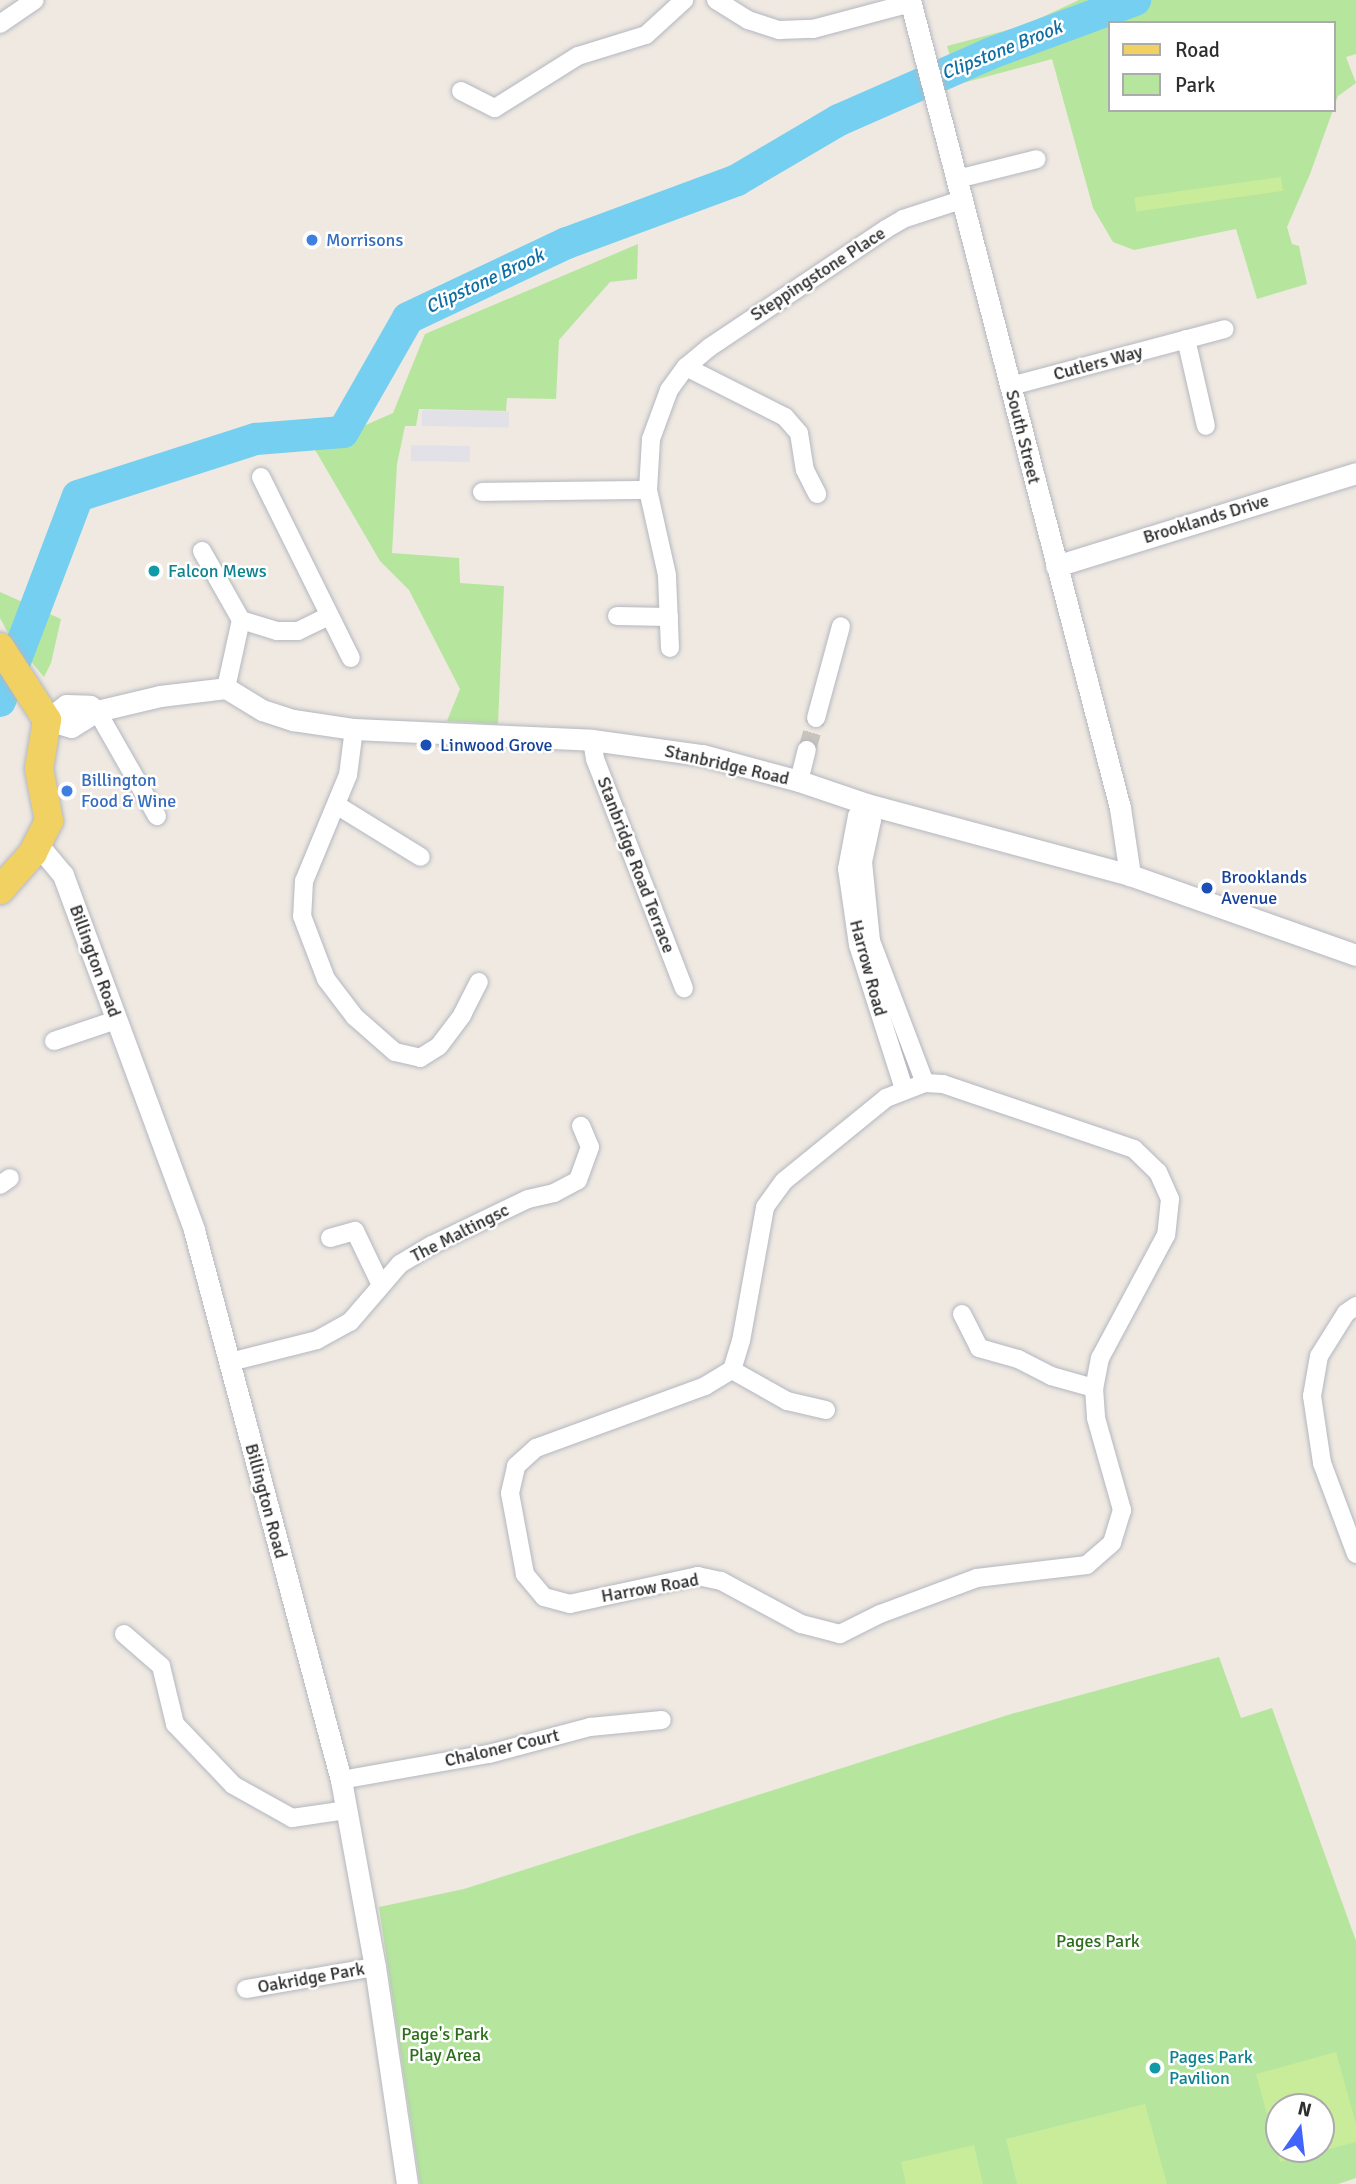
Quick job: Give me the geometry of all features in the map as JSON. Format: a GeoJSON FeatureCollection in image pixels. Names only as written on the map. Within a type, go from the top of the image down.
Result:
{"type":"FeatureCollection","features":[{"type":"Feature","properties":{"kind":"main road"},"geometry":{"type":"LineString","coordinates":[[0,890],[38,845],[49,821],[39,769],[41,709],[2,651]]}},
{"type":"Feature","properties":{"kind":"street"},"geometry":{"type":"LineString","coordinates":[[0,24],[35,0]]}},
{"type":"Feature","properties":{"kind":"street"},"geometry":{"type":"LineString","coordinates":[[461,91],[495,108],[578,56],[646,35],[684,0]]}},
{"type":"Feature","properties":{"kind":"street"},"geometry":{"type":"LineString","coordinates":[[716,0],[748,20],[779,30],[813,29],[911,1]]}},
{"type":"Feature","properties":{"kind":"street","name":"South Street"},"geometry":{"type":"LineString","coordinates":[[911,1],[1120,808],[1130,875]]}},
{"type":"Feature","properties":{"kind":"street"},"geometry":{"type":"LineString","coordinates":[[957,179],[1037,159]]}},
{"type":"Feature","properties":{"kind":"street","name":"Steppingstone Place"},"geometry":{"type":"LineString","coordinates":[[670,648],[667,575],[648,490],[652,439],[668,390],[686,367],[710,346],[903,219],[961,200]]}},
{"type":"Feature","properties":{"kind":"street","name":"Cutlers Way"},"geometry":{"type":"LineString","coordinates":[[1011,386],[1226,329]]}},
{"type":"Feature","properties":{"kind":"street"},"geometry":{"type":"LineString","coordinates":[[1186,339],[1206,426]]}},
{"type":"Feature","properties":{"kind":"street"},"geometry":{"type":"LineString","coordinates":[[686,367],[785,417],[799,433],[805,470],[817,494]]}},
{"type":"Feature","properties":{"kind":"street","name":"Brooklands Drive"},"geometry":{"type":"LineString","coordinates":[[1056,566],[1356,473]]}},
{"type":"Feature","properties":{"kind":"street"},"geometry":{"type":"LineString","coordinates":[[261,477],[351,659]]}},
{"type":"Feature","properties":{"kind":"street"},"geometry":{"type":"LineString","coordinates":[[482,492],[648,490]]}},
{"type":"Feature","properties":{"kind":"street"},"geometry":{"type":"LineString","coordinates":[[202,551],[242,620],[277,631],[298,631],[329,616]]}},
{"type":"Feature","properties":{"kind":"street"},"geometry":{"type":"LineString","coordinates":[[617,616],[669,617]]}},
{"type":"Feature","properties":{"kind":"street"},"geometry":{"type":"LineString","coordinates":[[97,711],[160,696],[226,688],[242,620]]}},
{"type":"Feature","properties":{"kind":"street"},"geometry":{"type":"LineString","coordinates":[[816,718],[841,626]]}},
{"type":"Feature","properties":{"kind":"street","name":"Stanbridge Road"},"geometry":{"type":"LineString","coordinates":[[226,688],[262,710],[282,717],[354,729],[592,740],[702,755],[799,781],[867,804],[1130,875],[1356,955]]}},
{"type":"Feature","properties":{"kind":"street"},"geometry":{"type":"LineString","coordinates":[[41,709],[66,705],[90,706],[97,711],[157,816]]}},
{"type":"Feature","properties":{"kind":"street"},"geometry":{"type":"LineString","coordinates":[[354,729],[348,775],[338,806],[304,881],[302,916],[326,979],[355,1017],[395,1052],[420,1058],[439,1046],[462,1015],[479,982]]}},
{"type":"Feature","properties":{"kind":"street","name":"Stanbridge Road Terrace"},"geometry":{"type":"LineString","coordinates":[[592,740],[595,759],[684,988]]}},
{"type":"Feature","properties":{"kind":"street"},"geometry":{"type":"LineString","coordinates":[[799,781],[807,750]]}},
{"type":"Feature","properties":{"kind":"street","name":"Harrow Road"},"geometry":{"type":"LineString","coordinates":[[867,804],[872,820],[863,862],[871,941],[925,1083]]}},
{"type":"Feature","properties":{"kind":"street","name":"Harrow Road"},"geometry":{"type":"LineString","coordinates":[[867,804],[857,816],[847,869],[858,945],[904,1089]]}},
{"type":"Feature","properties":{"kind":"street"},"geometry":{"type":"LineString","coordinates":[[338,806],[421,857]]}},
{"type":"Feature","properties":{"kind":"street","name":"Billington Road"},"geometry":{"type":"LineString","coordinates":[[38,845],[63,875],[194,1230],[341,1780],[375,1967],[407,2184]]}},
{"type":"Feature","properties":{"kind":"street"},"geometry":{"type":"LineString","coordinates":[[54,1041],[117,1020]]}},
{"type":"Feature","properties":{"kind":"street","name":"Harrow Road"},"geometry":{"type":"LineString","coordinates":[[925,1083],[943,1084],[1134,1149],[1158,1172],[1170,1199],[1166,1235],[1100,1358],[1094,1388],[1096,1418],[1122,1510],[1112,1543],[1087,1565],[977,1578],[880,1614],[840,1634],[801,1624],[720,1581],[698,1576],[570,1604],[544,1597],[524,1574],[510,1493],[516,1466],[536,1448],[705,1386],[732,1370],[741,1341],[765,1207],[784,1181],[886,1098],[925,1083]]}},
{"type":"Feature","properties":{"kind":"street","name":"The Maltingsc"},"geometry":{"type":"LineString","coordinates":[[229,1362],[317,1340],[350,1322],[400,1264],[432,1245],[528,1199],[554,1193],[578,1180],[590,1147],[581,1126]]}},
{"type":"Feature","properties":{"kind":"street"},"geometry":{"type":"LineString","coordinates":[[330,1238],[355,1231],[382,1285]]}},
{"type":"Feature","properties":{"kind":"street"},"geometry":{"type":"LineString","coordinates":[[1356,1306],[1346,1313],[1319,1356],[1312,1396],[1322,1463],[1356,1554]]}},
{"type":"Feature","properties":{"kind":"street"},"geometry":{"type":"LineString","coordinates":[[962,1314],[979,1348],[1018,1359],[1051,1376],[1094,1388]]}},
{"type":"Feature","properties":{"kind":"street"},"geometry":{"type":"LineString","coordinates":[[732,1370],[787,1401],[826,1410]]}},
{"type":"Feature","properties":{"kind":"street"},"geometry":{"type":"LineString","coordinates":[[124,1634],[161,1666],[175,1724],[233,1785],[292,1818],[347,1810]]}},
{"type":"Feature","properties":{"kind":"street","name":"Chaloner Court"},"geometry":{"type":"LineString","coordinates":[[341,1780],[489,1754],[590,1727],[662,1720]]}},
{"type":"Feature","properties":{"kind":"street","name":"Oakridge Park"},"geometry":{"type":"LineString","coordinates":[[246,1989],[375,1967]]}},
{"type":"Feature","properties":{"kind":"shaded area"},"geometry":{"type":"Polygon","coordinates":[[[422,410],[509,412],[509,428],[422,426],[422,410]]]}},
{"type":"Feature","properties":{"kind":"shaded area"},"geometry":{"type":"Polygon","coordinates":[[[411,445],[470,446],[470,462],[411,461],[411,445]]]}},
{"type":"Feature","properties":{"kind":"green space"},"geometry":{"type":"Polygon","coordinates":[[[1079,0],[1356,0],[1356,54],[1346,57],[1356,83],[1338,96],[1335,104],[1335,21],[1108,21],[1108,112],[1332,112],[1287,227],[1292,244],[1299,246],[1307,284],[1257,299],[1236,229],[1134,250],[1113,242],[1093,208],[1052,59],[959,84],[947,46],[1023,26],[1079,0]]]}},
{"type":"Feature","properties":{"kind":"green space"},"geometry":{"type":"Polygon","coordinates":[[[1281,177],[1283,191],[1136,211],[1134,198],[1281,177]]]}},
{"type":"Feature","properties":{"kind":"green space"},"geometry":{"type":"Polygon","coordinates":[[[638,244],[637,279],[610,282],[559,340],[556,399],[507,398],[506,411],[419,409],[416,426],[405,426],[397,464],[392,553],[459,558],[460,583],[504,586],[498,724],[447,721],[460,689],[409,590],[380,561],[314,448],[393,413],[425,334],[638,244]]]}},
{"type":"Feature","properties":{"kind":"green space"},"geometry":{"type":"Polygon","coordinates":[[[0,592],[61,619],[51,663],[44,677],[9,635],[0,618],[0,592]]]}},
{"type":"Feature","properties":{"kind":"green space","name":"Pages Park"},"geometry":{"type":"Polygon","coordinates":[[[1219,1657],[1241,1718],[1272,1708],[1356,1941],[1356,2178],[1338,2184],[420,2184],[379,1907],[464,1889],[1011,1714],[1219,1657]]]}},
{"type":"Feature","properties":{"kind":"green space"},"geometry":{"type":"Polygon","coordinates":[[[1336,2052],[1356,2124],[1356,2142],[1335,2148],[1335,2093],[1265,2093],[1265,2107],[1256,2074],[1336,2052]]]}},
{"type":"Feature","properties":{"kind":"green space"},"geometry":{"type":"Polygon","coordinates":[[[1145,2104],[1167,2184],[1017,2184],[1006,2139],[1145,2104]]]}},
{"type":"Feature","properties":{"kind":"green space"},"geometry":{"type":"Polygon","coordinates":[[[974,2145],[983,2184],[906,2184],[901,2162],[974,2145]]]}},
{"type":"Feature","properties":{"kind":"waterway","name":"Clipstone Brook"},"geometry":{"type":"LineString","coordinates":[[0,701],[78,496],[256,439],[343,432],[408,318],[567,243],[737,180],[839,120],[989,54],[1135,0]]}},
{"type":"Feature","properties":{"kind":"tunnel"},"geometry":{"type":"LineString","coordinates":[[807,750],[816,718]]}},
{"type":"Feature","properties":{"kind":"place","name":"Morrisons"},"geometry":{"type":"Point","coordinates":[312,240]}},
{"type":"Feature","properties":{"kind":"place","name":"Falcon Mews"},"geometry":{"type":"Point","coordinates":[154,571]}},
{"type":"Feature","properties":{"kind":"place","name":"Linwood Grove"},"geometry":{"type":"Point","coordinates":[426,745]}},
{"type":"Feature","properties":{"kind":"place","name":"Billington Food & Wine"},"geometry":{"type":"Point","coordinates":[67,791]}},
{"type":"Feature","properties":{"kind":"place","name":"Brooklands Avenue"},"geometry":{"type":"Point","coordinates":[1207,888]}},
{"type":"Feature","properties":{"kind":"place","name":"Pages Park Pavilion"},"geometry":{"type":"Point","coordinates":[1155,2068]}},
{"type":"Feature","properties":{"kind":"park label","name":"Page's Park Play Area"},"geometry":{"type":"Point","coordinates":[445,2045]}}]}
